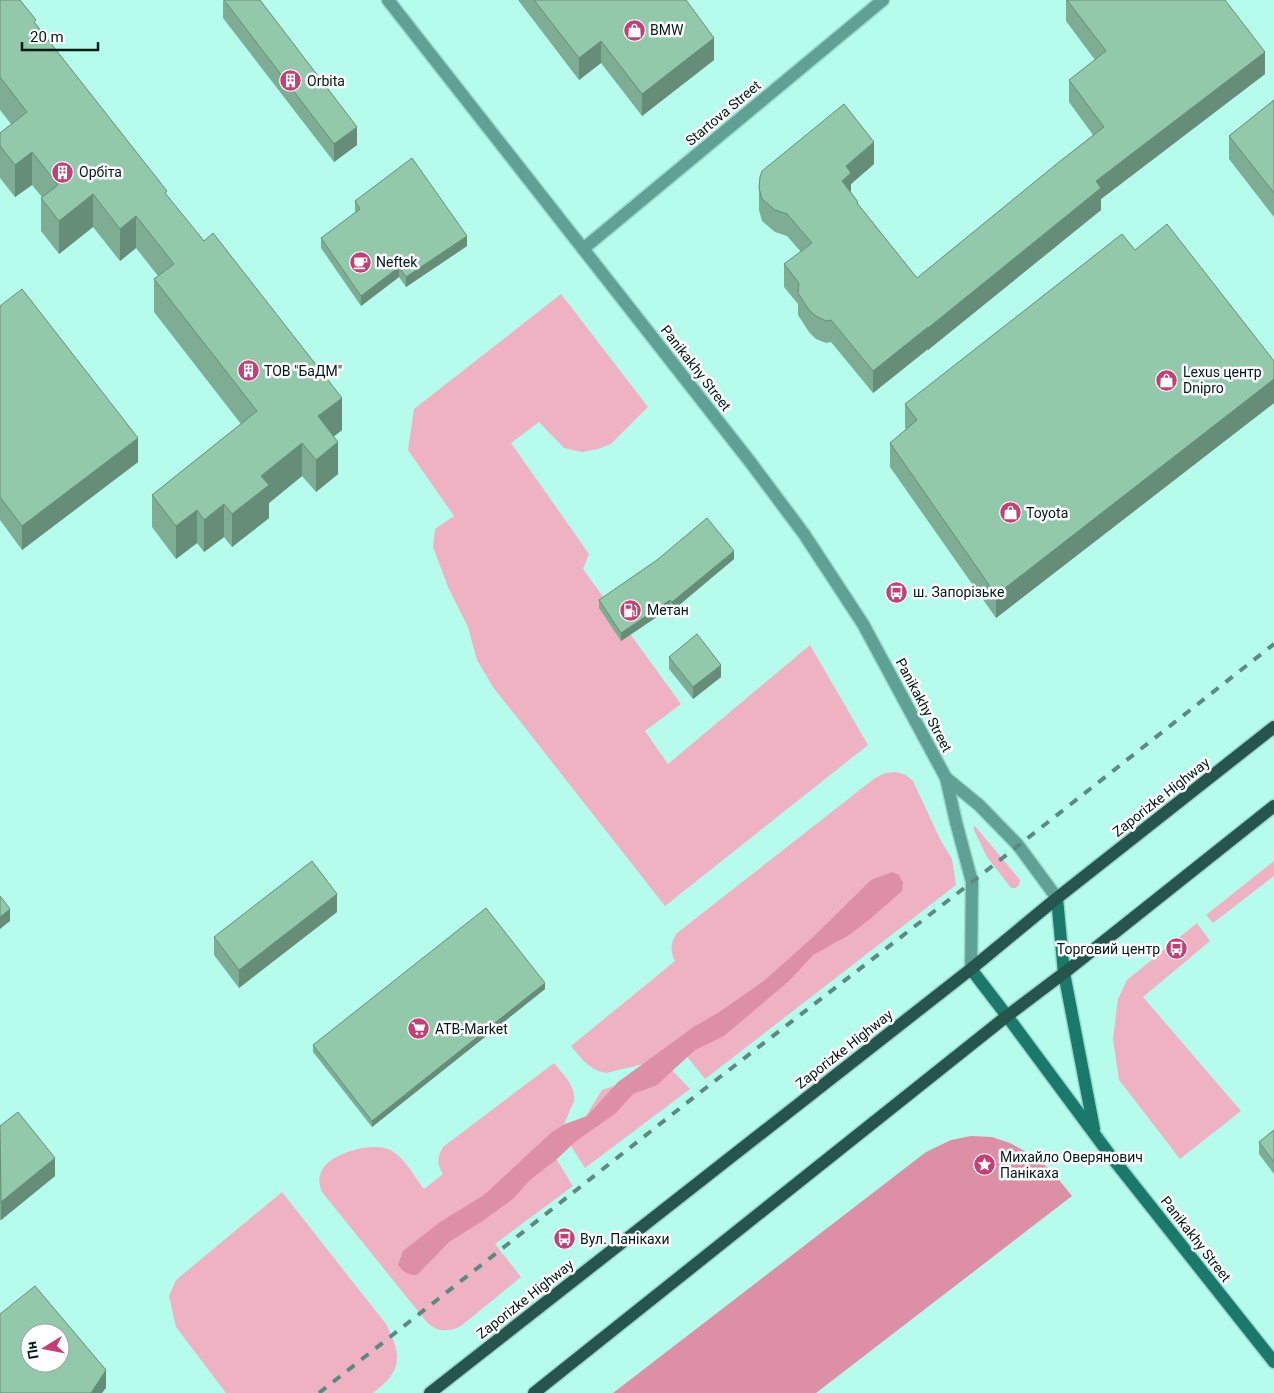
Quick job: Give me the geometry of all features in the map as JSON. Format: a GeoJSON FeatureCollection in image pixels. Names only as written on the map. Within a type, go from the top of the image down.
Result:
{"type":"FeatureCollection","features":[{"type":"Feature","properties":{"kind":"main road","name":"Zaporizke Highway"},"geometry":{"type":"LineString","coordinates":[[430,1393],[971,969],[1057,898],[1274,727]]}},
{"type":"Feature","properties":{"kind":"main road"},"geometry":{"type":"LineString","coordinates":[[534,1393],[1274,806]]}},
{"type":"Feature","properties":{"kind":"main road","name":"Panikakhy Street"},"geometry":{"type":"LineString","coordinates":[[1057,898],[1064,973],[1095,1134]]}},
{"type":"Feature","properties":{"kind":"main road","name":"Panikakhy Street"},"geometry":{"type":"LineString","coordinates":[[971,969],[1095,1134],[1274,1362]]}},
{"type":"Feature","properties":{"kind":"street","name":"Panikakhy Street"},"geometry":{"type":"LineString","coordinates":[[388,0],[804,534],[863,624],[946,778],[972,882],[971,969]]}},
{"type":"Feature","properties":{"kind":"street","name":"Startova Street"},"geometry":{"type":"LineString","coordinates":[[583,249],[883,0]]}},
{"type":"Feature","properties":{"kind":"street","name":"Panikakhy Street"},"geometry":{"type":"LineString","coordinates":[[946,778],[979,805],[1018,845],[1057,898]]}},
{"type":"Feature","properties":{"kind":"shaded area"},"geometry":{"type":"Polygon","coordinates":[[[561,294],[648,407],[611,444],[598,449],[582,452],[564,448],[539,422],[511,443],[589,554],[583,569],[681,704],[645,731],[668,764],[810,645],[868,745],[665,906],[493,687],[477,660],[468,627],[448,587],[433,547],[435,529],[454,516],[408,450],[414,409],[561,294]]]}},
{"type":"Feature","properties":{"kind":"shaded area"},"geometry":{"type":"Polygon","coordinates":[[[896,772],[906,775],[913,781],[940,839],[952,859],[956,885],[705,1079],[685,1054],[606,1073],[590,1067],[582,1059],[571,1046],[675,961],[672,947],[677,933],[875,778],[885,773],[896,772]]]}},
{"type":"Feature","properties":{"kind":"shaded area"},"geometry":{"type":"Polygon","coordinates":[[[975,826],[1020,880],[1016,888],[1011,888],[987,857],[973,828],[975,826]]]}},
{"type":"Feature","properties":{"kind":"shaded area"},"geometry":{"type":"Polygon","coordinates":[[[1274,861],[1274,876],[1213,923],[1206,915],[1274,861]]]}},
{"type":"Feature","properties":{"kind":"shaded area"},"geometry":{"type":"Polygon","coordinates":[[[892,872],[899,875],[903,883],[902,891],[869,920],[849,935],[813,955],[789,981],[724,1036],[695,1050],[657,1085],[633,1094],[616,1113],[576,1141],[530,1180],[513,1199],[449,1242],[417,1275],[406,1273],[402,1270],[398,1265],[403,1251],[440,1222],[484,1195],[552,1132],[565,1124],[587,1116],[618,1082],[695,1026],[721,1011],[765,980],[812,938],[871,880],[892,872]]]}},
{"type":"Feature","properties":{"kind":"shaded area"},"geometry":{"type":"Polygon","coordinates":[[[1197,923],[1210,941],[1143,997],[1241,1111],[1180,1159],[1119,1080],[1113,1039],[1118,999],[1127,980],[1197,923]]]}},
{"type":"Feature","properties":{"kind":"shaded area"},"geometry":{"type":"Polygon","coordinates":[[[554,1063],[571,1085],[574,1101],[552,1152],[573,1186],[495,1244],[521,1277],[461,1326],[451,1330],[437,1329],[425,1320],[322,1192],[319,1181],[322,1170],[334,1158],[354,1150],[375,1147],[385,1148],[402,1159],[424,1189],[443,1174],[439,1160],[443,1147],[554,1063]]]}},
{"type":"Feature","properties":{"kind":"shaded area"},"geometry":{"type":"Polygon","coordinates":[[[670,1068],[690,1089],[585,1168],[569,1143],[602,1090],[670,1068]]]}},
{"type":"Feature","properties":{"kind":"shaded area"},"geometry":{"type":"Polygon","coordinates":[[[971,1136],[992,1137],[1010,1143],[1028,1153],[1051,1170],[1072,1196],[816,1393],[613,1393],[926,1152],[951,1140],[971,1136]]]}},
{"type":"Feature","properties":{"kind":"shaded area"},"geometry":{"type":"Polygon","coordinates":[[[282,1192],[386,1324],[391,1335],[397,1354],[395,1369],[383,1385],[373,1393],[226,1393],[176,1327],[169,1296],[176,1280],[282,1192]]]}},
{"type":"Feature","properties":{"kind":"building"},"geometry":{"type":"Polygon","coordinates":[[[0,0],[20,0],[36,20],[34,22],[167,191],[165,193],[204,241],[213,233],[342,398],[318,416],[338,442],[316,460],[302,443],[261,476],[269,485],[232,514],[224,504],[204,520],[197,510],[176,526],[152,495],[257,411],[154,279],[174,264],[136,216],[120,229],[93,194],[59,221],[41,198],[58,185],[32,152],[15,165],[0,146],[0,133],[27,112],[0,77],[0,0]]]}},
{"type":"Feature","properties":{"kind":"building"},"geometry":{"type":"Polygon","coordinates":[[[224,0],[260,0],[357,127],[334,144],[224,0]]]}},
{"type":"Feature","properties":{"kind":"building","name":"BMW"},"geometry":{"type":"Polygon","coordinates":[[[534,0],[686,0],[714,38],[642,94],[601,41],[579,58],[534,0]]]}},
{"type":"Feature","properties":{"kind":"building"},"geometry":{"type":"Polygon","coordinates":[[[1067,0],[1225,0],[1265,52],[1096,181],[1101,188],[873,371],[831,320],[826,321],[816,316],[809,310],[798,293],[799,283],[784,264],[812,243],[787,214],[775,210],[762,199],[759,188],[762,171],[844,104],[874,142],[846,166],[851,173],[842,181],[857,203],[917,278],[1104,127],[1069,80],[1106,51],[1067,0]]]}},
{"type":"Feature","properties":{"kind":"building"},"geometry":{"type":"Polygon","coordinates":[[[1274,100],[1274,193],[1229,136],[1274,100]]]}},
{"type":"Feature","properties":{"kind":"building"},"geometry":{"type":"Polygon","coordinates":[[[412,158],[467,236],[406,277],[399,267],[361,296],[321,238],[360,209],[355,201],[412,158]]]}},
{"type":"Feature","properties":{"kind":"building"},"geometry":{"type":"Polygon","coordinates":[[[1167,224],[1274,361],[1274,379],[996,595],[890,443],[917,420],[905,404],[1122,234],[1135,250],[1167,224]]]}},
{"type":"Feature","properties":{"kind":"building"},"geometry":{"type":"Polygon","coordinates":[[[22,289],[138,438],[22,526],[0,497],[0,306],[22,289]]]}},
{"type":"Feature","properties":{"kind":"building"},"geometry":{"type":"Polygon","coordinates":[[[707,518],[734,551],[672,602],[670,600],[621,633],[599,600],[657,560],[707,518]]]}},
{"type":"Feature","properties":{"kind":"building"},"geometry":{"type":"Polygon","coordinates":[[[697,634],[721,665],[693,687],[669,657],[697,634]]]}},
{"type":"Feature","properties":{"kind":"building"},"geometry":{"type":"Polygon","coordinates":[[[312,861],[337,894],[239,970],[214,937],[312,861]]]}},
{"type":"Feature","properties":{"kind":"building"},"geometry":{"type":"Polygon","coordinates":[[[0,896],[10,909],[0,917],[0,896]]]}},
{"type":"Feature","properties":{"kind":"building","name":"ATB-Market"},"geometry":{"type":"Polygon","coordinates":[[[486,908],[545,983],[372,1121],[313,1045],[486,908]]]}},
{"type":"Feature","properties":{"kind":"building"},"geometry":{"type":"Polygon","coordinates":[[[18,1112],[55,1158],[1,1202],[0,1126],[18,1112]]]}},
{"type":"Feature","properties":{"kind":"building"},"geometry":{"type":"Polygon","coordinates":[[[1274,1130],[1274,1162],[1259,1142],[1274,1130]]]}},
{"type":"Feature","properties":{"kind":"building"},"geometry":{"type":"Polygon","coordinates":[[[35,1286],[66,1323],[20,1323],[20,1373],[70,1373],[70,1327],[106,1370],[91,1393],[0,1393],[0,1314],[35,1286]]]}},
{"type":"Feature","properties":{"kind":"railway"},"geometry":{"type":"LineString","coordinates":[[319,1393],[1274,644]]}},
{"type":"Feature","properties":{"kind":"place","name":"BMW"},"geometry":{"type":"Point","coordinates":[634,30]}},
{"type":"Feature","properties":{"kind":"place","name":"Orbita"},"geometry":{"type":"Point","coordinates":[291,81]}},
{"type":"Feature","properties":{"kind":"place","name":"Орбіта"},"geometry":{"type":"Point","coordinates":[63,172]}},
{"type":"Feature","properties":{"kind":"place","name":"Neftek"},"geometry":{"type":"Point","coordinates":[360,262]}},
{"type":"Feature","properties":{"kind":"place","name":"ТОВ \"БаДМ\""},"geometry":{"type":"Point","coordinates":[248,371]}},
{"type":"Feature","properties":{"kind":"place","name":"Lexus центр Dnipro"},"geometry":{"type":"Point","coordinates":[1167,380]}},
{"type":"Feature","properties":{"kind":"place","name":"Toyota"},"geometry":{"type":"Point","coordinates":[1010,513]}},
{"type":"Feature","properties":{"kind":"place","name":"ш. Запорізьке"},"geometry":{"type":"Point","coordinates":[897,592]}},
{"type":"Feature","properties":{"kind":"place","name":"Метан"},"geometry":{"type":"Point","coordinates":[631,610]}},
{"type":"Feature","properties":{"kind":"place","name":"Торговий центр"},"geometry":{"type":"Point","coordinates":[1176,949]}},
{"type":"Feature","properties":{"kind":"place","name":"ATB-Market"},"geometry":{"type":"Point","coordinates":[419,1029]}},
{"type":"Feature","properties":{"kind":"place","name":"Михайло Оверянович Панікаха"},"geometry":{"type":"Point","coordinates":[984,1165]}},
{"type":"Feature","properties":{"kind":"place","name":"Вул. Панікахи"},"geometry":{"type":"Point","coordinates":[564,1239]}}]}
